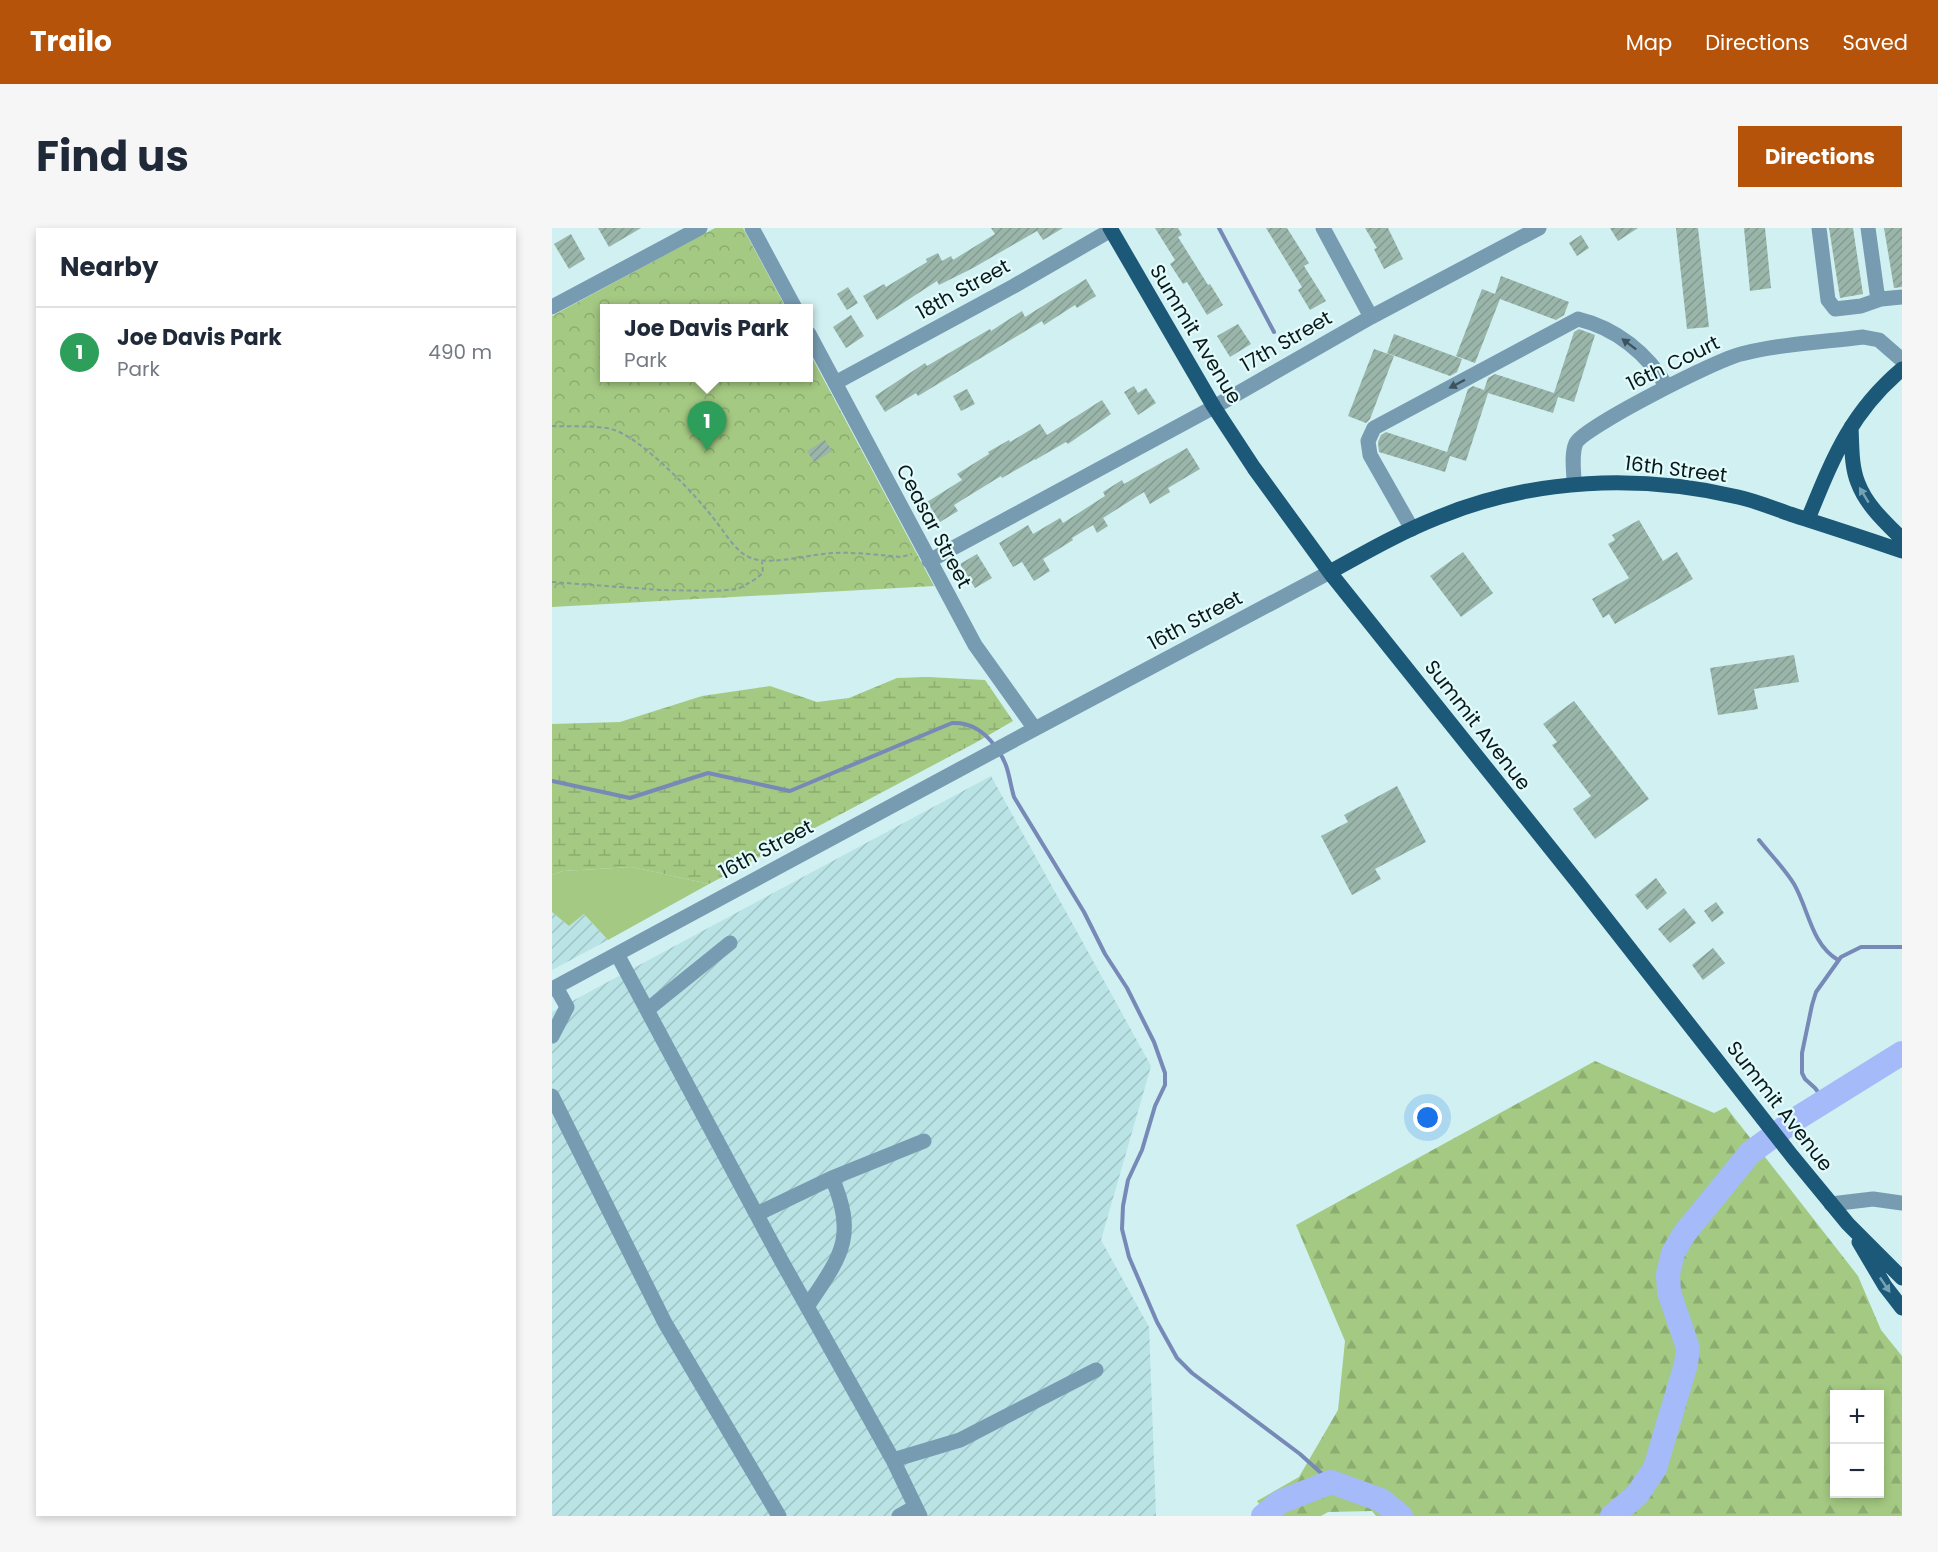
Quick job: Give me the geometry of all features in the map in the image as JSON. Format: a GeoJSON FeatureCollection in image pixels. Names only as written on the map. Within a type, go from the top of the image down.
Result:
{"type":"FeatureCollection","features":[{"type":"Feature","properties":{"kind":"main road","name":"Summit Avenue"},"geometry":{"type":"LineString","coordinates":[[1110,229],[1214,407],[1254,468],[1330,572],[1792,1156],[1848,1224],[1902,1278]]}},
{"type":"Feature","properties":{"kind":"main road"},"geometry":{"type":"LineString","coordinates":[[1808,519],[1835,453],[1851,426],[1867,403],[1902,369]]}},
{"type":"Feature","properties":{"kind":"main road"},"geometry":{"type":"LineString","coordinates":[[1851,426],[1854,468],[1858,485],[1867,501],[1902,539]]}},
{"type":"Feature","properties":{"kind":"main road","name":"16th Street"},"geometry":{"type":"LineString","coordinates":[[1330,572],[1377,545],[1473,505],[1574,483],[1646,483],[1704,490],[1740,498],[1902,551]]}},
{"type":"Feature","properties":{"kind":"main road","name":"Summit Avenue"},"geometry":{"type":"LineString","coordinates":[[1848,1224],[1885,1286],[1902,1308]]}},
{"type":"Feature","properties":{"kind":"street"},"geometry":{"type":"LineString","coordinates":[[552,307],[700,228]]}},
{"type":"Feature","properties":{"kind":"street"},"geometry":{"type":"LineString","coordinates":[[752,228],[792,304]]}},
{"type":"Feature","properties":{"kind":"street"},"geometry":{"type":"LineString","coordinates":[[1323,228],[1371,317]]}},
{"type":"Feature","properties":{"kind":"street","name":"17th Street"},"geometry":{"type":"LineString","coordinates":[[929,561],[1214,407],[1371,317],[1539,228]]}},
{"type":"Feature","properties":{"kind":"street"},"geometry":{"type":"LineString","coordinates":[[1819,228],[1828,300],[1834,309],[1902,297]]}},
{"type":"Feature","properties":{"kind":"street"},"geometry":{"type":"LineString","coordinates":[[1868,228],[1877,293],[1881,299]]}},
{"type":"Feature","properties":{"kind":"street","name":"18th Street"},"geometry":{"type":"LineString","coordinates":[[835,383],[1014,286],[1110,229]]}},
{"type":"Feature","properties":{"kind":"street"},"geometry":{"type":"LineString","coordinates":[[1412,529],[1370,455],[1368,441],[1374,428],[1578,319],[1595,323],[1612,332],[1643,355],[1660,374],[1667,387]]}},
{"type":"Feature","properties":{"kind":"street","name":"16th Court"},"geometry":{"type":"LineString","coordinates":[[1574,483],[1576,444],[1581,436],[1667,387],[1740,354],[1863,337],[1879,340],[1902,360]]}},
{"type":"Feature","properties":{"kind":"street","name":"Ceasar Street"},"geometry":{"type":"LineString","coordinates":[[813,342],[975,645],[1035,729]]}},
{"type":"Feature","properties":{"kind":"street","name":"16th Street"},"geometry":{"type":"LineString","coordinates":[[554,988],[1016,738],[1330,572]]}},
{"type":"Feature","properties":{"kind":"street"},"geometry":{"type":"LineString","coordinates":[[647,1010],[730,943]]}},
{"type":"Feature","properties":{"kind":"street"},"geometry":{"type":"LineString","coordinates":[[617,954],[807,1307],[893,1460],[917,1512],[899,1516]]}},
{"type":"Feature","properties":{"kind":"street"},"geometry":{"type":"LineString","coordinates":[[552,1036],[567,1007],[554,988]]}},
{"type":"Feature","properties":{"kind":"street"},"geometry":{"type":"LineString","coordinates":[[552,1096],[665,1323],[779,1516]]}},
{"type":"Feature","properties":{"kind":"street"},"geometry":{"type":"LineString","coordinates":[[757,1214],[832,1178],[924,1142]]}},
{"type":"Feature","properties":{"kind":"street"},"geometry":{"type":"LineString","coordinates":[[807,1307],[831,1271],[841,1250],[846,1228],[840,1197],[832,1178]]}},
{"type":"Feature","properties":{"kind":"street"},"geometry":{"type":"LineString","coordinates":[[1831,1204],[1873,1198],[1902,1203]]}},
{"type":"Feature","properties":{"kind":"street"},"geometry":{"type":"LineString","coordinates":[[893,1460],[960,1440],[1096,1371]]}},
{"type":"Feature","properties":{"kind":"path"},"geometry":{"type":"LineString","coordinates":[[552,426],[614,430],[648,450],[709,511],[738,551],[749,558],[762,561],[834,553],[902,556],[913,554]]}},
{"type":"Feature","properties":{"kind":"path"},"geometry":{"type":"LineString","coordinates":[[552,582],[661,590],[738,589],[763,573],[762,561]]}},
{"type":"Feature","properties":{"kind":"shaded area"},"geometry":{"type":"Polygon","coordinates":[[[991,776],[1151,1066],[1101,1240],[1149,1327],[1156,1516],[552,1516],[552,1012],[991,776]]]}},
{"type":"Feature","properties":{"kind":"shaded area"},"geometry":{"type":"Polygon","coordinates":[[[552,912],[569,926],[584,914],[608,940],[552,970],[552,912]]]}},
{"type":"Feature","properties":{"kind":"green space"},"geometry":{"type":"Polygon","coordinates":[[[715,228],[743,228],[784,304],[600,304],[600,382],[813,382],[813,359],[934,586],[552,607],[552,316],[715,228]]]}},
{"type":"Feature","properties":{"kind":"green space"},"geometry":{"type":"Polygon","coordinates":[[[897,678],[985,680],[1013,721],[709,884],[632,867],[563,871],[552,875],[552,724],[620,722],[702,696],[770,686],[817,702],[849,698],[897,678]]]}},
{"type":"Feature","properties":{"kind":"green space"},"geometry":{"type":"Polygon","coordinates":[[[632,867],[709,884],[608,940],[584,914],[569,926],[552,912],[552,875],[563,871],[632,867]]]}},
{"type":"Feature","properties":{"kind":"green space"},"geometry":{"type":"Polygon","coordinates":[[[1595,1061],[1714,1113],[1726,1107],[1858,1276],[1881,1330],[1902,1356],[1902,1516],[1376,1516],[1372,1511],[1328,1512],[1321,1516],[1268,1516],[1257,1501],[1299,1477],[1338,1410],[1345,1341],[1296,1225],[1595,1061]]]}},
{"type":"Feature","properties":{"kind":"building"},"geometry":{"type":"Polygon","coordinates":[[[598,228],[641,228],[609,247],[598,228]]]}},
{"type":"Feature","properties":{"kind":"building"},"geometry":{"type":"Polygon","coordinates":[[[991,228],[1063,228],[1043,240],[1037,231],[939,285],[937,281],[877,320],[863,296],[884,284],[886,287],[938,253],[942,261],[951,256],[953,260],[995,234],[991,228]]]}},
{"type":"Feature","properties":{"kind":"building"},"geometry":{"type":"Polygon","coordinates":[[[1155,228],[1178,228],[1182,235],[1178,237],[1223,305],[1207,315],[1187,282],[1183,284],[1170,264],[1175,260],[1155,228]]]}},
{"type":"Feature","properties":{"kind":"building"},"geometry":{"type":"Polygon","coordinates":[[[1266,228],[1287,228],[1309,263],[1304,266],[1326,301],[1310,310],[1298,290],[1302,287],[1266,228]]]}},
{"type":"Feature","properties":{"kind":"building"},"geometry":{"type":"Polygon","coordinates":[[[1365,228],[1388,228],[1403,259],[1384,269],[1374,249],[1377,248],[1365,228]]]}},
{"type":"Feature","properties":{"kind":"building"},"geometry":{"type":"Polygon","coordinates":[[[1610,228],[1638,228],[1618,241],[1610,228]]]}},
{"type":"Feature","properties":{"kind":"building"},"geometry":{"type":"Polygon","coordinates":[[[1676,228],[1698,228],[1709,327],[1687,329],[1676,228]]]}},
{"type":"Feature","properties":{"kind":"building"},"geometry":{"type":"Polygon","coordinates":[[[1744,228],[1765,228],[1771,288],[1750,291],[1744,228]]]}},
{"type":"Feature","properties":{"kind":"building"},"geometry":{"type":"Polygon","coordinates":[[[1829,228],[1853,228],[1863,294],[1840,298],[1829,228]]]}},
{"type":"Feature","properties":{"kind":"building"},"geometry":{"type":"Polygon","coordinates":[[[1884,228],[1902,228],[1902,287],[1894,288],[1884,228]]]}},
{"type":"Feature","properties":{"kind":"building"},"geometry":{"type":"Polygon","coordinates":[[[571,234],[585,259],[569,269],[554,244],[571,234]]]}},
{"type":"Feature","properties":{"kind":"building"},"geometry":{"type":"Polygon","coordinates":[[[1581,235],[1589,248],[1577,256],[1569,243],[1581,235]]]}},
{"type":"Feature","properties":{"kind":"building"},"geometry":{"type":"Polygon","coordinates":[[[1501,276],[1569,302],[1564,315],[1556,320],[1500,299],[1475,363],[1456,356],[1482,289],[1495,294],[1501,276]]]}},
{"type":"Feature","properties":{"kind":"building"},"geometry":{"type":"Polygon","coordinates":[[[1086,279],[1096,296],[1077,308],[1075,305],[1044,325],[1042,321],[918,396],[916,393],[885,412],[875,396],[925,363],[927,366],[1022,311],[1025,317],[1086,279]]]}},
{"type":"Feature","properties":{"kind":"building"},"geometry":{"type":"Polygon","coordinates":[[[848,287],[858,303],[847,310],[837,294],[848,287]]]}},
{"type":"Feature","properties":{"kind":"building"},"geometry":{"type":"Polygon","coordinates":[[[851,315],[864,336],[846,348],[833,327],[851,315]]]}},
{"type":"Feature","properties":{"kind":"building"},"geometry":{"type":"Polygon","coordinates":[[[1238,324],[1251,344],[1230,357],[1217,336],[1238,324]]]}},
{"type":"Feature","properties":{"kind":"building"},"geometry":{"type":"Polygon","coordinates":[[[1579,329],[1595,335],[1574,402],[1558,397],[1553,413],[1488,393],[1466,461],[1450,456],[1445,472],[1379,452],[1378,442],[1381,435],[1386,432],[1447,452],[1468,389],[1473,386],[1484,390],[1488,378],[1495,374],[1554,393],[1574,332],[1579,329]]]}},
{"type":"Feature","properties":{"kind":"building"},"geometry":{"type":"Polygon","coordinates":[[[1394,334],[1462,359],[1457,372],[1450,376],[1387,353],[1394,334]]]}},
{"type":"Feature","properties":{"kind":"building"},"geometry":{"type":"Polygon","coordinates":[[[1374,349],[1394,356],[1370,419],[1366,423],[1348,416],[1374,349]]]}},
{"type":"Feature","properties":{"kind":"building"},"geometry":{"type":"Polygon","coordinates":[[[1134,386],[1138,393],[1146,388],[1156,403],[1138,415],[1124,392],[1134,386]]]}},
{"type":"Feature","properties":{"kind":"building"},"geometry":{"type":"Polygon","coordinates":[[[967,389],[975,404],[961,411],[953,396],[967,389]]]}},
{"type":"Feature","properties":{"kind":"building"},"geometry":{"type":"Polygon","coordinates":[[[1102,400],[1111,414],[1068,444],[1066,442],[1002,478],[1001,476],[954,505],[958,511],[940,522],[927,502],[962,480],[957,474],[989,454],[988,452],[1040,424],[1047,435],[1102,400]]]}},
{"type":"Feature","properties":{"kind":"building"},"geometry":{"type":"Polygon","coordinates":[[[825,440],[832,451],[814,462],[807,451],[825,440]]]}},
{"type":"Feature","properties":{"kind":"building"},"geometry":{"type":"Polygon","coordinates":[[[1187,448],[1200,469],[1168,488],[1170,492],[1150,504],[1144,492],[1103,518],[1108,526],[1097,533],[1093,525],[1072,538],[1073,540],[1043,559],[1050,571],[1034,581],[1022,562],[1013,567],[999,543],[1028,525],[1033,534],[1060,518],[1063,523],[1105,496],[1103,492],[1122,480],[1124,484],[1187,448]]]}},
{"type":"Feature","properties":{"kind":"building"},"geometry":{"type":"Polygon","coordinates":[[[1639,520],[1663,561],[1677,552],[1693,579],[1615,624],[1609,614],[1603,618],[1592,599],[1629,578],[1608,544],[1615,540],[1612,535],[1639,520]]]}},
{"type":"Feature","properties":{"kind":"building"},"geometry":{"type":"Polygon","coordinates":[[[1463,552],[1493,593],[1461,617],[1430,576],[1463,552]]]}},
{"type":"Feature","properties":{"kind":"building"},"geometry":{"type":"Polygon","coordinates":[[[977,554],[992,578],[975,588],[960,564],[977,554]]]}},
{"type":"Feature","properties":{"kind":"building"},"geometry":{"type":"Polygon","coordinates":[[[1794,655],[1799,682],[1754,689],[1758,709],[1718,715],[1710,668],[1794,655]]]}},
{"type":"Feature","properties":{"kind":"building"},"geometry":{"type":"Polygon","coordinates":[[[1574,701],[1649,799],[1595,839],[1573,809],[1591,796],[1552,745],[1557,742],[1543,724],[1574,701]]]}},
{"type":"Feature","properties":{"kind":"building"},"geometry":{"type":"Polygon","coordinates":[[[1397,786],[1426,842],[1375,869],[1381,879],[1352,895],[1321,836],[1348,822],[1344,815],[1397,786]]]}},
{"type":"Feature","properties":{"kind":"building"},"geometry":{"type":"Polygon","coordinates":[[[1656,878],[1667,893],[1647,910],[1635,895],[1656,878]]]}},
{"type":"Feature","properties":{"kind":"building"},"geometry":{"type":"Polygon","coordinates":[[[1716,902],[1724,913],[1712,922],[1704,911],[1716,902]]]}},
{"type":"Feature","properties":{"kind":"building"},"geometry":{"type":"Polygon","coordinates":[[[1684,908],[1696,923],[1670,943],[1658,929],[1684,908]]]}},
{"type":"Feature","properties":{"kind":"building"},"geometry":{"type":"Polygon","coordinates":[[[1713,948],[1725,963],[1703,980],[1692,965],[1713,948]]]}},
{"type":"Feature","properties":{"kind":"waterway"},"geometry":{"type":"LineString","coordinates":[[1219,228],[1274,332]]}},
{"type":"Feature","properties":{"kind":"waterway"},"geometry":{"type":"LineString","coordinates":[[552,781],[630,798],[708,773],[790,791],[952,723],[976,728],[995,746]]}},
{"type":"Feature","properties":{"kind":"waterway"},"geometry":{"type":"LineString","coordinates":[[999,752],[1007,768],[1014,797],[1127,988],[1154,1042],[1165,1073],[1165,1085],[1155,1106],[1142,1150],[1128,1180],[1123,1206],[1122,1229],[1129,1257],[1157,1322],[1177,1358],[1192,1373],[1300,1454],[1331,1482]]}},
{"type":"Feature","properties":{"kind":"waterway"},"geometry":{"type":"LineString","coordinates":[[1759,840],[1794,884],[1816,936],[1829,953],[1838,960]]}},
{"type":"Feature","properties":{"kind":"waterway"},"geometry":{"type":"LineString","coordinates":[[1824,1100],[1802,1073],[1802,1053],[1816,992],[1841,957],[1861,947],[1902,947]]}},
{"type":"Feature","properties":{"kind":"waterway"},"geometry":{"type":"LineString","coordinates":[[1612,1516],[1637,1495],[1655,1468],[1686,1364],[1688,1348],[1669,1292],[1668,1274],[1673,1253],[1684,1234],[1750,1153],[1796,1119],[1902,1053]]}},
{"type":"Feature","properties":{"kind":"waterway"},"geometry":{"type":"LineString","coordinates":[[1263,1516],[1280,1502],[1331,1482],[1381,1500],[1401,1516]]}},
{"type":"Feature","properties":{"kind":"place","name":"Joe Davis Park"},"geometry":{"type":"Point","coordinates":[707,451]}}]}
